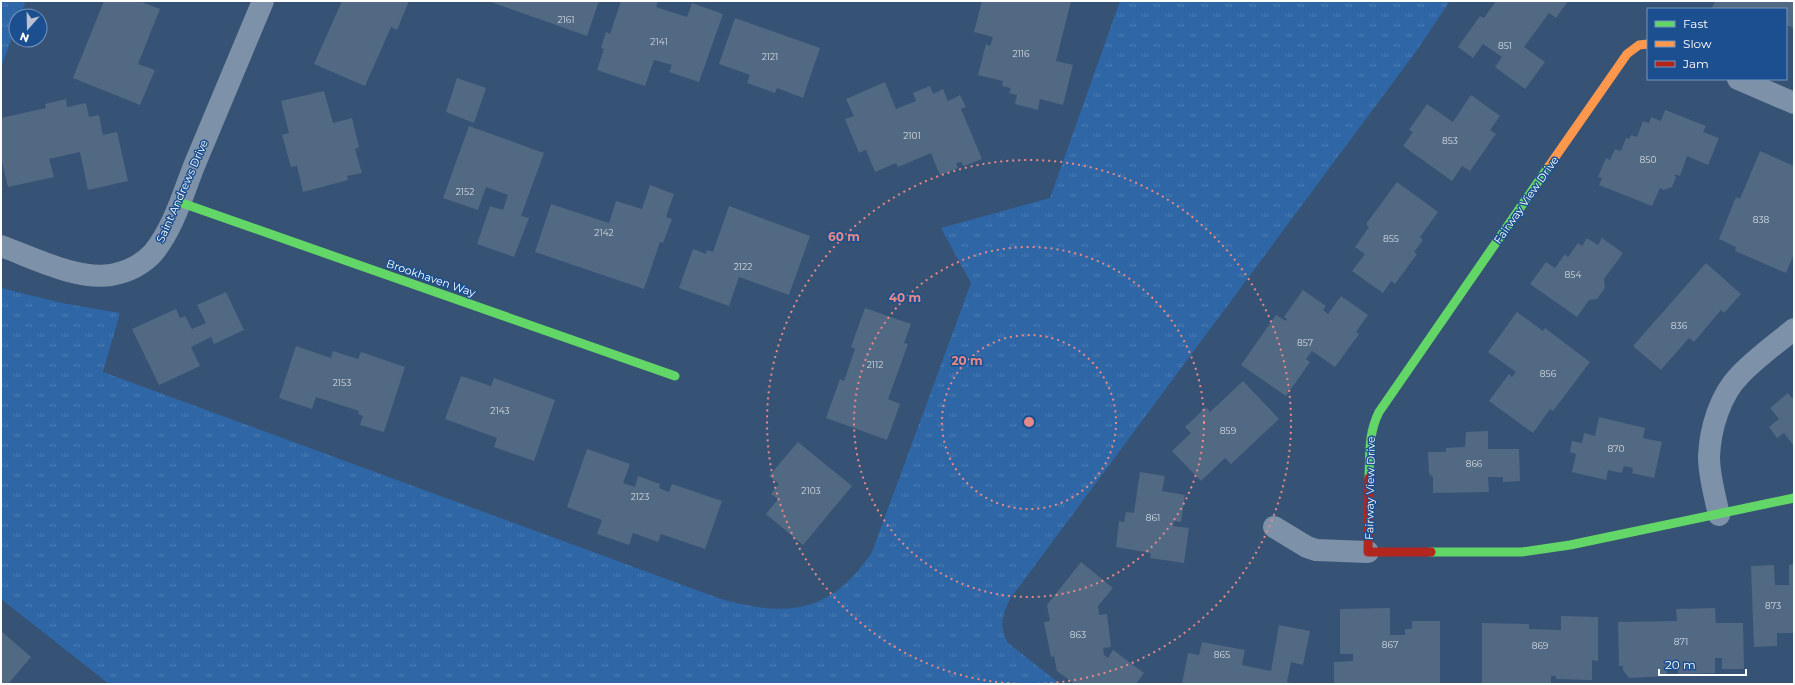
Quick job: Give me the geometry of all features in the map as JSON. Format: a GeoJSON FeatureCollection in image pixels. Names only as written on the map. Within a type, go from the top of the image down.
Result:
{"type":"FeatureCollection","features":[{"type":"Feature","properties":{"kind":"street","name":"Saint Andrews Drive"},"geometry":{"type":"LineString","coordinates":[[1,246],[72,272],[92,276],[112,274],[134,268],[152,254],[161,241],[179,202],[263,1]]}},
{"type":"Feature","properties":{"kind":"street","name":"Fairway View Drive"},"geometry":{"type":"LineString","coordinates":[[1647,44],[1639,45],[1627,54],[1379,412],[1372,426],[1370,439],[1368,552],[1522,552],[1570,545],[1719,515],[1794,498]]}},
{"type":"Feature","properties":{"kind":"street"},"geometry":{"type":"LineString","coordinates":[[1740,80],[1794,103]]}},
{"type":"Feature","properties":{"kind":"street","name":"Brookhaven Way"},"geometry":{"type":"LineString","coordinates":[[179,202],[675,376]]}},
{"type":"Feature","properties":{"kind":"street"},"geometry":{"type":"LineString","coordinates":[[1719,515],[1711,477],[1709,457],[1715,422],[1723,399],[1731,385],[1740,375],[1794,329]]}},
{"type":"Feature","properties":{"kind":"street"},"geometry":{"type":"LineString","coordinates":[[1274,527],[1308,547],[1316,550],[1368,552]]}},
{"type":"Feature","properties":{"kind":"green space"},"geometry":{"type":"Polygon","coordinates":[[[1,1],[26,1],[23,8],[8,8],[8,48],[1,67],[1,1]]]}},
{"type":"Feature","properties":{"kind":"green space"},"geometry":{"type":"Polygon","coordinates":[[[1120,1],[1450,1],[1417,50],[1010,599],[1003,616],[1003,632],[1008,643],[1060,684],[109,684],[1,599],[1,288],[62,303],[120,313],[103,372],[721,599],[745,605],[787,609],[806,606],[824,599],[841,588],[872,552],[971,283],[941,228],[1050,198],[1120,1]]]}},
{"type":"Feature","properties":{"kind":"building"},"geometry":{"type":"Polygon","coordinates":[[[104,1],[139,1],[160,9],[138,64],[155,70],[140,105],[73,78],[104,1]]]}},
{"type":"Feature","properties":{"kind":"building"},"geometry":{"type":"Polygon","coordinates":[[[342,1],[409,1],[397,30],[391,27],[365,86],[314,64],[342,1]]]}},
{"type":"Feature","properties":{"kind":"building"},"geometry":{"type":"Polygon","coordinates":[[[488,1],[599,1],[587,36],[488,1]]]}},
{"type":"Feature","properties":{"kind":"building"},"geometry":{"type":"Polygon","coordinates":[[[621,1],[658,1],[656,7],[687,17],[692,3],[723,14],[699,82],[669,72],[672,65],[654,60],[645,86],[597,70],[604,49],[601,48],[606,32],[610,34],[621,1]]]}},
{"type":"Feature","properties":{"kind":"building"},"geometry":{"type":"Polygon","coordinates":[[[982,1],[1071,1],[1056,61],[1073,65],[1063,105],[1040,99],[1038,110],[1015,104],[1017,95],[1009,93],[1011,88],[1002,86],[1003,81],[978,75],[986,44],[990,46],[993,37],[974,32],[982,1]]]}},
{"type":"Feature","properties":{"kind":"building"},"geometry":{"type":"Polygon","coordinates":[[[1496,1],[1568,1],[1556,18],[1549,13],[1524,47],[1545,62],[1525,89],[1495,67],[1502,57],[1483,44],[1473,58],[1458,47],[1480,16],[1484,18],[1496,1]]]}},
{"type":"Feature","properties":{"kind":"building"},"geometry":{"type":"Polygon","coordinates":[[[1715,1],[1794,1],[1794,28],[1787,25],[1787,8],[1712,8],[1715,1]]]}},
{"type":"Feature","properties":{"kind":"building"},"geometry":{"type":"Polygon","coordinates":[[[735,18],[820,48],[803,98],[777,88],[775,93],[747,83],[750,75],[719,64],[735,18]]]}},
{"type":"Feature","properties":{"kind":"building"},"geometry":{"type":"Polygon","coordinates":[[[457,78],[486,88],[474,123],[446,112],[457,78]]]}},
{"type":"Feature","properties":{"kind":"building"},"geometry":{"type":"Polygon","coordinates":[[[885,82],[896,109],[916,101],[913,93],[930,86],[933,94],[943,89],[948,101],[960,95],[966,107],[961,109],[982,159],[964,166],[961,162],[956,163],[958,168],[940,175],[931,153],[898,167],[896,163],[875,172],[866,150],[859,153],[845,119],[854,116],[846,99],[885,82]]]}},
{"type":"Feature","properties":{"kind":"building"},"geometry":{"type":"Polygon","coordinates":[[[324,91],[333,123],[352,118],[359,147],[355,149],[362,173],[347,176],[348,180],[303,192],[297,166],[291,167],[282,135],[289,133],[281,101],[324,91]]]}},
{"type":"Feature","properties":{"kind":"building"},"geometry":{"type":"Polygon","coordinates":[[[1471,95],[1500,116],[1490,130],[1496,134],[1470,171],[1462,166],[1452,181],[1403,146],[1413,132],[1409,130],[1427,104],[1453,122],[1471,95]]]}},
{"type":"Feature","properties":{"kind":"building"},"geometry":{"type":"Polygon","coordinates":[[[66,99],[67,107],[86,103],[89,117],[99,115],[103,135],[117,132],[128,181],[88,190],[80,152],[49,159],[54,177],[8,187],[1,158],[1,118],[46,108],[45,104],[66,99]]]}},
{"type":"Feature","properties":{"kind":"building"},"geometry":{"type":"Polygon","coordinates":[[[1665,110],[1706,126],[1703,132],[1719,138],[1708,165],[1687,156],[1680,176],[1674,174],[1676,177],[1672,187],[1663,190],[1660,188],[1652,206],[1599,185],[1602,178],[1598,177],[1606,158],[1610,160],[1615,149],[1621,151],[1626,138],[1629,139],[1631,135],[1637,137],[1643,121],[1649,123],[1651,117],[1661,121],[1665,110]]]}},
{"type":"Feature","properties":{"kind":"building"},"geometry":{"type":"Polygon","coordinates":[[[469,126],[544,153],[521,216],[529,218],[514,257],[477,244],[490,206],[503,210],[508,195],[486,187],[478,210],[443,198],[469,126]]]}},
{"type":"Feature","properties":{"kind":"building"},"geometry":{"type":"Polygon","coordinates":[[[1760,151],[1794,166],[1794,254],[1786,273],[1735,251],[1736,247],[1719,239],[1736,197],[1740,199],[1760,151]]]}},
{"type":"Feature","properties":{"kind":"building"},"geometry":{"type":"Polygon","coordinates":[[[1397,182],[1438,212],[1420,237],[1423,240],[1414,252],[1417,254],[1395,284],[1391,281],[1383,293],[1352,271],[1365,254],[1355,247],[1369,227],[1366,224],[1397,182]]]}},
{"type":"Feature","properties":{"kind":"building"},"geometry":{"type":"Polygon","coordinates":[[[650,185],[674,194],[666,217],[672,219],[663,243],[660,242],[644,289],[535,252],[551,204],[609,223],[616,201],[642,209],[650,185]]]}},
{"type":"Feature","properties":{"kind":"building"},"geometry":{"type":"Polygon","coordinates":[[[729,206],[810,236],[789,295],[739,277],[729,306],[679,288],[693,249],[706,254],[707,250],[713,252],[729,206]]]}},
{"type":"Feature","properties":{"kind":"building"},"geometry":{"type":"Polygon","coordinates":[[[1587,238],[1598,245],[1602,238],[1623,253],[1604,279],[1605,288],[1597,299],[1589,300],[1577,317],[1530,284],[1546,262],[1555,268],[1565,254],[1568,257],[1578,243],[1582,246],[1587,238]]]}},
{"type":"Feature","properties":{"kind":"building"},"geometry":{"type":"Polygon","coordinates":[[[1706,263],[1741,294],[1724,313],[1721,310],[1694,342],[1689,338],[1661,370],[1633,346],[1706,263]]]}},
{"type":"Feature","properties":{"kind":"building"},"geometry":{"type":"Polygon","coordinates":[[[1303,290],[1326,306],[1323,310],[1328,314],[1341,296],[1368,315],[1356,332],[1359,334],[1335,367],[1312,351],[1306,359],[1310,362],[1286,396],[1241,365],[1276,315],[1286,321],[1287,319],[1284,317],[1303,290]]]}},
{"type":"Feature","properties":{"kind":"building"},"geometry":{"type":"Polygon","coordinates":[[[226,292],[244,330],[214,344],[211,337],[191,347],[200,366],[159,385],[132,329],[176,309],[180,318],[185,316],[192,329],[206,323],[197,305],[226,292]]]}},
{"type":"Feature","properties":{"kind":"building"},"geometry":{"type":"Polygon","coordinates":[[[865,308],[911,324],[904,343],[908,344],[888,399],[900,404],[887,440],[826,418],[840,379],[844,381],[855,349],[851,347],[865,308]]]}},
{"type":"Feature","properties":{"kind":"building"},"geometry":{"type":"Polygon","coordinates":[[[1517,312],[1543,331],[1545,328],[1590,362],[1553,411],[1550,409],[1533,433],[1489,401],[1509,374],[1512,377],[1516,372],[1488,352],[1517,312]]]}},
{"type":"Feature","properties":{"kind":"building"},"geometry":{"type":"Polygon","coordinates":[[[296,346],[331,358],[333,351],[358,359],[361,352],[405,367],[384,432],[360,425],[363,416],[358,414],[359,411],[316,397],[312,409],[279,398],[296,346]]]}},
{"type":"Feature","properties":{"kind":"building"},"geometry":{"type":"Polygon","coordinates":[[[461,376],[491,386],[494,378],[555,400],[534,461],[494,447],[497,438],[445,419],[461,376]]]}},
{"type":"Feature","properties":{"kind":"building"},"geometry":{"type":"Polygon","coordinates":[[[1243,381],[1279,419],[1231,464],[1225,458],[1201,481],[1172,451],[1191,433],[1185,427],[1206,407],[1210,412],[1243,381]]]}},
{"type":"Feature","properties":{"kind":"building"},"geometry":{"type":"Polygon","coordinates":[[[1788,393],[1792,398],[1794,397],[1794,446],[1784,433],[1777,438],[1769,427],[1779,419],[1770,408],[1788,393]]]}},
{"type":"Feature","properties":{"kind":"building"},"geometry":{"type":"Polygon","coordinates":[[[1599,417],[1645,428],[1643,438],[1662,442],[1654,478],[1632,473],[1633,468],[1624,466],[1622,473],[1608,470],[1606,480],[1572,472],[1576,454],[1570,452],[1572,441],[1582,443],[1584,433],[1595,436],[1599,417]]]}},
{"type":"Feature","properties":{"kind":"building"},"geometry":{"type":"Polygon","coordinates":[[[1488,431],[1488,449],[1519,449],[1520,481],[1503,482],[1503,477],[1488,477],[1489,492],[1433,493],[1433,477],[1429,474],[1428,452],[1446,452],[1446,448],[1465,447],[1466,432],[1488,431]]]}},
{"type":"Feature","properties":{"kind":"building"},"geometry":{"type":"Polygon","coordinates":[[[798,442],[852,486],[803,545],[766,514],[778,499],[771,494],[779,484],[769,476],[798,442]]]}},
{"type":"Feature","properties":{"kind":"building"},"geometry":{"type":"Polygon","coordinates":[[[587,449],[630,464],[623,483],[635,487],[638,476],[660,484],[659,488],[669,492],[672,484],[722,501],[705,549],[661,534],[658,542],[633,533],[629,545],[597,534],[602,520],[567,507],[587,449]]]}},
{"type":"Feature","properties":{"kind":"building"},"geometry":{"type":"Polygon","coordinates":[[[1140,472],[1165,476],[1162,491],[1185,495],[1181,522],[1174,521],[1173,526],[1189,528],[1184,563],[1150,558],[1151,553],[1116,547],[1119,521],[1124,522],[1126,512],[1134,513],[1140,472]]]}},
{"type":"Feature","properties":{"kind":"building"},"geometry":{"type":"Polygon","coordinates":[[[1081,562],[1113,588],[1098,606],[1099,615],[1107,614],[1111,647],[1103,648],[1104,655],[1108,658],[1113,650],[1144,673],[1136,684],[1075,684],[1057,671],[1054,656],[1051,657],[1044,622],[1050,621],[1047,605],[1081,562]]]}},
{"type":"Feature","properties":{"kind":"building"},"geometry":{"type":"Polygon","coordinates":[[[1794,564],[1794,633],[1777,633],[1777,646],[1754,647],[1751,566],[1774,565],[1775,585],[1789,585],[1789,565],[1794,564]]]}},
{"type":"Feature","properties":{"kind":"building"},"geometry":{"type":"Polygon","coordinates":[[[1390,608],[1390,635],[1405,635],[1405,629],[1412,629],[1412,621],[1440,621],[1440,684],[1334,684],[1334,662],[1353,661],[1353,654],[1340,654],[1340,609],[1390,608]]]}},
{"type":"Feature","properties":{"kind":"building"},"geometry":{"type":"Polygon","coordinates":[[[1715,608],[1716,623],[1743,623],[1744,669],[1722,669],[1722,658],[1715,658],[1715,673],[1678,674],[1678,666],[1666,666],[1667,676],[1629,678],[1623,670],[1623,666],[1619,666],[1618,622],[1677,621],[1676,609],[1715,608]]]}},
{"type":"Feature","properties":{"kind":"building"},"geometry":{"type":"Polygon","coordinates":[[[1561,616],[1598,617],[1598,661],[1592,660],[1592,680],[1556,679],[1556,676],[1551,676],[1551,684],[1482,684],[1482,623],[1529,624],[1529,629],[1561,630],[1561,616]]]}},
{"type":"Feature","properties":{"kind":"building"},"geometry":{"type":"Polygon","coordinates":[[[1279,625],[1310,631],[1303,665],[1291,662],[1287,682],[1294,684],[1182,684],[1188,653],[1199,655],[1202,642],[1245,650],[1242,665],[1271,671],[1279,625]]]}},
{"type":"Feature","properties":{"kind":"building"},"geometry":{"type":"Polygon","coordinates":[[[1,631],[31,657],[8,684],[1,684],[1,631]]]}},
{"type":"Feature","properties":{"kind":"traffic: fast"},"geometry":{"type":"LineString","coordinates":[[1369,478],[1371,436],[1375,420],[1379,412],[1549,166]]}},
{"type":"Feature","properties":{"kind":"traffic: fast"},"geometry":{"type":"LineString","coordinates":[[179,202],[675,376]]}},
{"type":"Feature","properties":{"kind":"traffic: fast"},"geometry":{"type":"LineString","coordinates":[[1431,552],[1522,552],[1570,545],[1794,498]]}},
{"type":"Feature","properties":{"kind":"traffic: slow"},"geometry":{"type":"LineString","coordinates":[[1549,166],[1627,54],[1639,45],[1647,44]]}},
{"type":"Feature","properties":{"kind":"traffic: jam"},"geometry":{"type":"LineString","coordinates":[[1369,478],[1368,552],[1431,552]]}}]}
